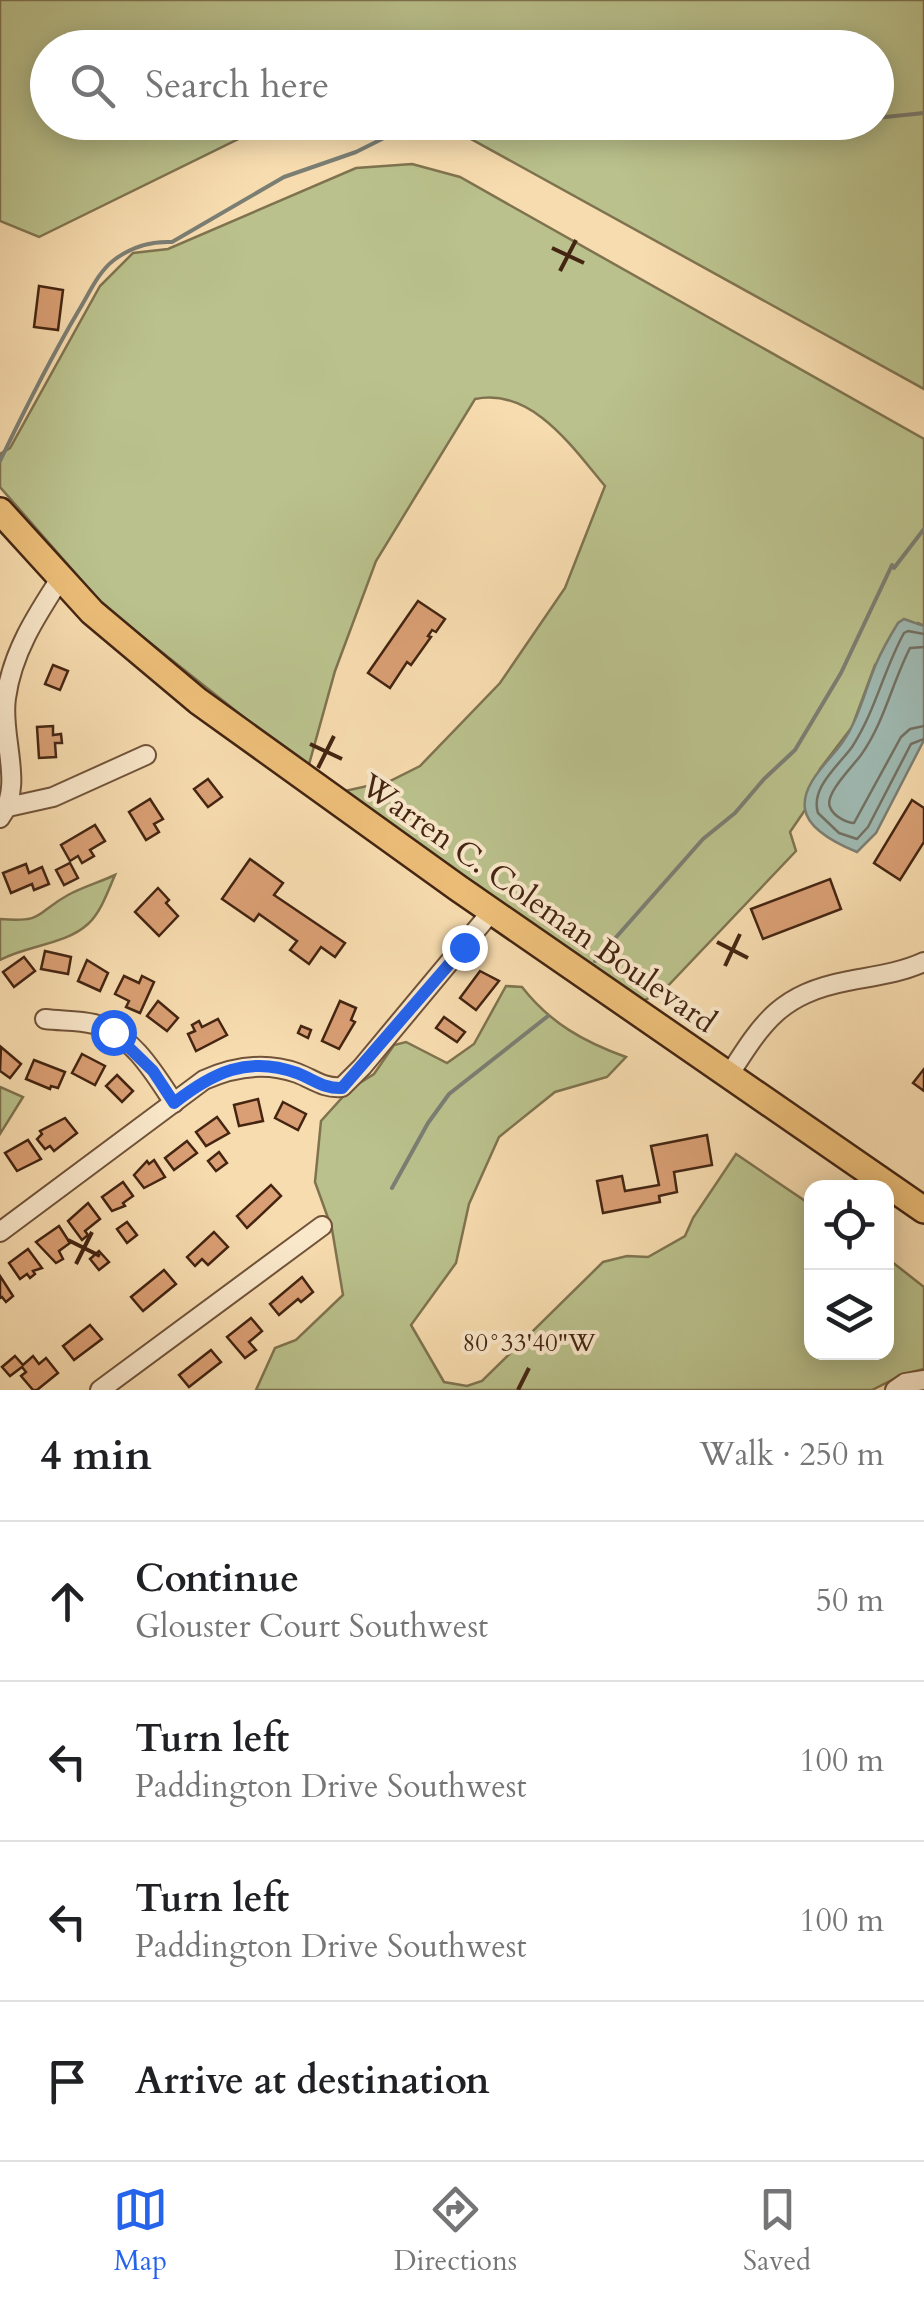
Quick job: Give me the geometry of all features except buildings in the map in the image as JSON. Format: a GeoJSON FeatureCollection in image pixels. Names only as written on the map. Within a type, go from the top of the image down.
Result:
{"type":"FeatureCollection","features":[{"type":"Feature","properties":{"kind":"highway","name":"Warren C. Coleman Boulevard"},"geometry":{"type":"LineString","coordinates":[[0,510],[92,612],[198,701],[492,911],[924,1210]]}},
{"type":"Feature","properties":{"kind":"street"},"geometry":{"type":"LineString","coordinates":[[4,813],[12,795],[4,730],[12,669],[27,632],[60,579]]}},
{"type":"Feature","properties":{"kind":"street"},"geometry":{"type":"LineString","coordinates":[[4,813],[53,797],[146,755]]}},
{"type":"Feature","properties":{"kind":"street"},"geometry":{"type":"LineString","coordinates":[[0,1232],[204,1080],[220,1073],[260,1066],[297,1073],[322,1086],[342,1088],[492,911]]}},
{"type":"Feature","properties":{"kind":"street"},"geometry":{"type":"LineString","coordinates":[[730,1074],[764,1021],[804,995],[924,962]]}},
{"type":"Feature","properties":{"kind":"street"},"geometry":{"type":"LineString","coordinates":[[45,1019],[94,1024],[113,1032],[153,1071],[174,1103]]}},
{"type":"Feature","properties":{"kind":"street"},"geometry":{"type":"LineString","coordinates":[[100,1390],[322,1226]]}},
{"type":"Feature","properties":{"kind":"street"},"geometry":{"type":"LineString","coordinates":[[895,1390],[906,1382],[924,1380]]}},
{"type":"Feature","properties":{"kind":"green space"},"geometry":{"type":"Polygon","coordinates":[[[0,0],[924,0],[924,389],[473,140],[894,140],[894,30],[30,30],[30,140],[236,140],[39,237],[0,221],[0,0]]]}},
{"type":"Feature","properties":{"kind":"green space"},"geometry":{"type":"Polygon","coordinates":[[[412,164],[460,177],[924,439],[924,626],[918,623],[875,665],[852,727],[820,769],[805,810],[790,832],[796,851],[664,990],[643,1001],[340,792],[390,781],[420,766],[500,683],[565,588],[605,486],[565,439],[533,411],[496,398],[475,399],[376,561],[335,671],[308,768],[105,607],[0,487],[0,454],[10,448],[100,286],[133,253],[168,249],[356,168],[412,164]]]}},
{"type":"Feature","properties":{"kind":"green space"},"geometry":{"type":"Polygon","coordinates":[[[115,875],[97,914],[79,931],[0,960],[0,919],[33,918],[68,895],[115,875]]]}},
{"type":"Feature","properties":{"kind":"green space"},"geometry":{"type":"Polygon","coordinates":[[[506,986],[522,987],[569,1030],[626,1057],[607,1077],[555,1092],[499,1137],[469,1204],[456,1263],[411,1325],[444,1382],[467,1386],[482,1381],[603,1262],[627,1256],[648,1257],[685,1236],[736,1154],[804,1200],[804,1360],[894,1360],[894,1263],[924,1287],[924,1369],[872,1390],[256,1390],[275,1348],[296,1340],[343,1295],[332,1229],[315,1182],[321,1121],[350,1089],[374,1074],[394,1045],[406,1042],[447,1063],[474,1044],[506,986]]]}},
{"type":"Feature","properties":{"kind":"green space"},"geometry":{"type":"Polygon","coordinates":[[[0,1087],[23,1097],[0,1134],[0,1087]]]}},
{"type":"Feature","properties":{"kind":"water"},"geometry":{"type":"Polygon","coordinates":[[[904,619],[924,626],[924,740],[876,833],[857,852],[812,824],[805,800],[812,782],[848,734],[881,654],[904,619]]]}},
{"type":"Feature","properties":{"kind":"waterway"},"geometry":{"type":"LineString","coordinates":[[894,116],[924,113]]}},
{"type":"Feature","properties":{"kind":"waterway"},"geometry":{"type":"LineString","coordinates":[[0,461],[68,328],[108,265],[142,246],[172,242],[284,177],[380,140]]}},
{"type":"Feature","properties":{"kind":"waterway"},"geometry":{"type":"LineString","coordinates":[[595,961],[703,839],[735,813],[795,750],[841,673],[892,565],[894,568],[924,529]]}},
{"type":"Feature","properties":{"kind":"waterway"},"geometry":{"type":"LineString","coordinates":[[392,1188],[449,1094],[548,1016]]}},
{"type":"Feature","properties":{"kind":"route"},"geometry":{"type":"LineString","coordinates":[[113,1032],[153,1071],[174,1103],[220,1073],[260,1066],[297,1073],[322,1086],[342,1088],[464,947]]}}]}
